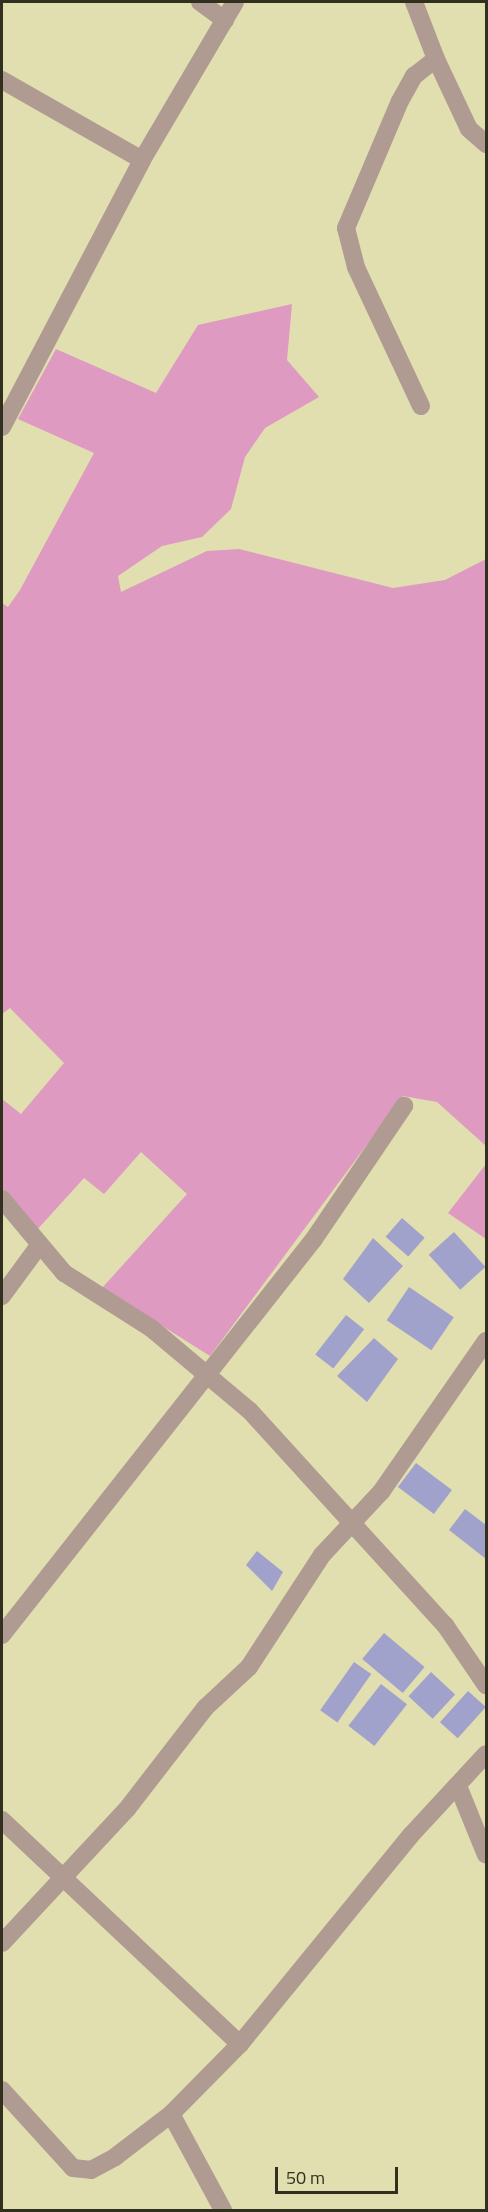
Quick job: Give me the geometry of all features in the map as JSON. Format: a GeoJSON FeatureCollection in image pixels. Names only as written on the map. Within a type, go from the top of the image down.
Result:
{"type":"FeatureCollection","features":[{"type":"Feature","properties":{"kind":"street"},"geometry":{"type":"LineString","coordinates":[[200,2],[225,20]]}},
{"type":"Feature","properties":{"kind":"street"},"geometry":{"type":"LineString","coordinates":[[2,427],[142,160],[235,2]]}},
{"type":"Feature","properties":{"kind":"street"},"geometry":{"type":"LineString","coordinates":[[414,2],[436,58],[469,129],[486,144]]}},
{"type":"Feature","properties":{"kind":"street"},"geometry":{"type":"LineString","coordinates":[[421,406],[356,267],[346,228],[400,101],[414,76],[436,58]]}},
{"type":"Feature","properties":{"kind":"street"},"geometry":{"type":"LineString","coordinates":[[2,80],[142,160]]}},
{"type":"Feature","properties":{"kind":"street"},"geometry":{"type":"LineString","coordinates":[[2,1635],[166,1421],[207,1376],[314,1239],[404,1106]]}},
{"type":"Feature","properties":{"kind":"street"},"geometry":{"type":"LineString","coordinates":[[2,1199],[38,1247],[64,1273],[151,1328],[287,1448],[352,1527],[445,1625],[486,1685]]}},
{"type":"Feature","properties":{"kind":"street"},"geometry":{"type":"LineString","coordinates":[[2,1296],[38,1247]]}},
{"type":"Feature","properties":{"kind":"street"},"geometry":{"type":"LineString","coordinates":[[2,1943],[127,1809],[205,1708],[249,1666],[322,1555],[352,1527],[486,1341]]}},
{"type":"Feature","properties":{"kind":"street"},"geometry":{"type":"LineString","coordinates":[[2,2090],[73,2168],[99,2166],[171,2114],[240,2044],[411,1835],[486,1754]]}},
{"type":"Feature","properties":{"kind":"street"},"geometry":{"type":"LineString","coordinates":[[458,1786],[486,1855]]}},
{"type":"Feature","properties":{"kind":"street"},"geometry":{"type":"LineString","coordinates":[[2,1820],[63,1880],[240,2044]]}},
{"type":"Feature","properties":{"kind":"street"},"geometry":{"type":"LineString","coordinates":[[171,2114],[223,2211]]}},
{"type":"Feature","properties":{"kind":"shaded area"},"geometry":{"type":"Polygon","coordinates":[[[292,304],[287,360],[319,397],[265,428],[245,457],[231,509],[202,537],[162,546],[118,576],[121,592],[207,551],[239,549],[393,588],[445,580],[486,559],[486,1146],[437,1102],[403,1096],[210,1356],[102,1288],[187,1194],[141,1152],[104,1194],[84,1178],[36,1231],[2,1190],[2,1099],[21,1114],[64,1063],[10,1008],[2,1014],[2,603],[8,607],[20,590],[94,453],[18,419],[56,349],[156,393],[198,325],[292,304]]]}},
{"type":"Feature","properties":{"kind":"shaded area"},"geometry":{"type":"Polygon","coordinates":[[[486,1164],[486,1239],[448,1213],[486,1164]]]}},
{"type":"Feature","properties":{"kind":"building"},"geometry":{"type":"Polygon","coordinates":[[[402,1218],[425,1238],[408,1257],[386,1237],[402,1218]]]}},
{"type":"Feature","properties":{"kind":"building"},"geometry":{"type":"Polygon","coordinates":[[[454,1232],[485,1267],[460,1290],[429,1255],[454,1232]]]}},
{"type":"Feature","properties":{"kind":"building"},"geometry":{"type":"Polygon","coordinates":[[[373,1238],[403,1266],[369,1303],[343,1279],[373,1238]]]}},
{"type":"Feature","properties":{"kind":"building"},"geometry":{"type":"Polygon","coordinates":[[[409,1287],[454,1317],[431,1350],[387,1320],[409,1287]]]}},
{"type":"Feature","properties":{"kind":"building"},"geometry":{"type":"Polygon","coordinates":[[[346,1315],[364,1329],[333,1369],[315,1354],[346,1315]]]}},
{"type":"Feature","properties":{"kind":"building"},"geometry":{"type":"Polygon","coordinates":[[[374,1338],[398,1359],[367,1402],[337,1376],[374,1338]]]}},
{"type":"Feature","properties":{"kind":"building"},"geometry":{"type":"Polygon","coordinates":[[[416,1463],[452,1490],[434,1514],[398,1487],[416,1463]]]}},
{"type":"Feature","properties":{"kind":"building"},"geometry":{"type":"Polygon","coordinates":[[[465,1509],[486,1525],[486,1559],[449,1530],[465,1509]]]}},
{"type":"Feature","properties":{"kind":"building"},"geometry":{"type":"Polygon","coordinates":[[[257,1551],[283,1572],[272,1591],[246,1565],[257,1551]]]}},
{"type":"Feature","properties":{"kind":"building"},"geometry":{"type":"Polygon","coordinates":[[[384,1633],[425,1667],[403,1693],[362,1659],[384,1633]]]}},
{"type":"Feature","properties":{"kind":"building"},"geometry":{"type":"Polygon","coordinates":[[[354,1662],[371,1674],[337,1722],[320,1710],[354,1662]]]}},
{"type":"Feature","properties":{"kind":"building"},"geometry":{"type":"Polygon","coordinates":[[[431,1672],[455,1695],[433,1719],[408,1696],[431,1672]]]}},
{"type":"Feature","properties":{"kind":"building"},"geometry":{"type":"Polygon","coordinates":[[[381,1684],[407,1704],[374,1746],[348,1726],[381,1684]]]}},
{"type":"Feature","properties":{"kind":"building"},"geometry":{"type":"Polygon","coordinates":[[[468,1691],[486,1707],[458,1738],[440,1722],[468,1691]]]}}]}
